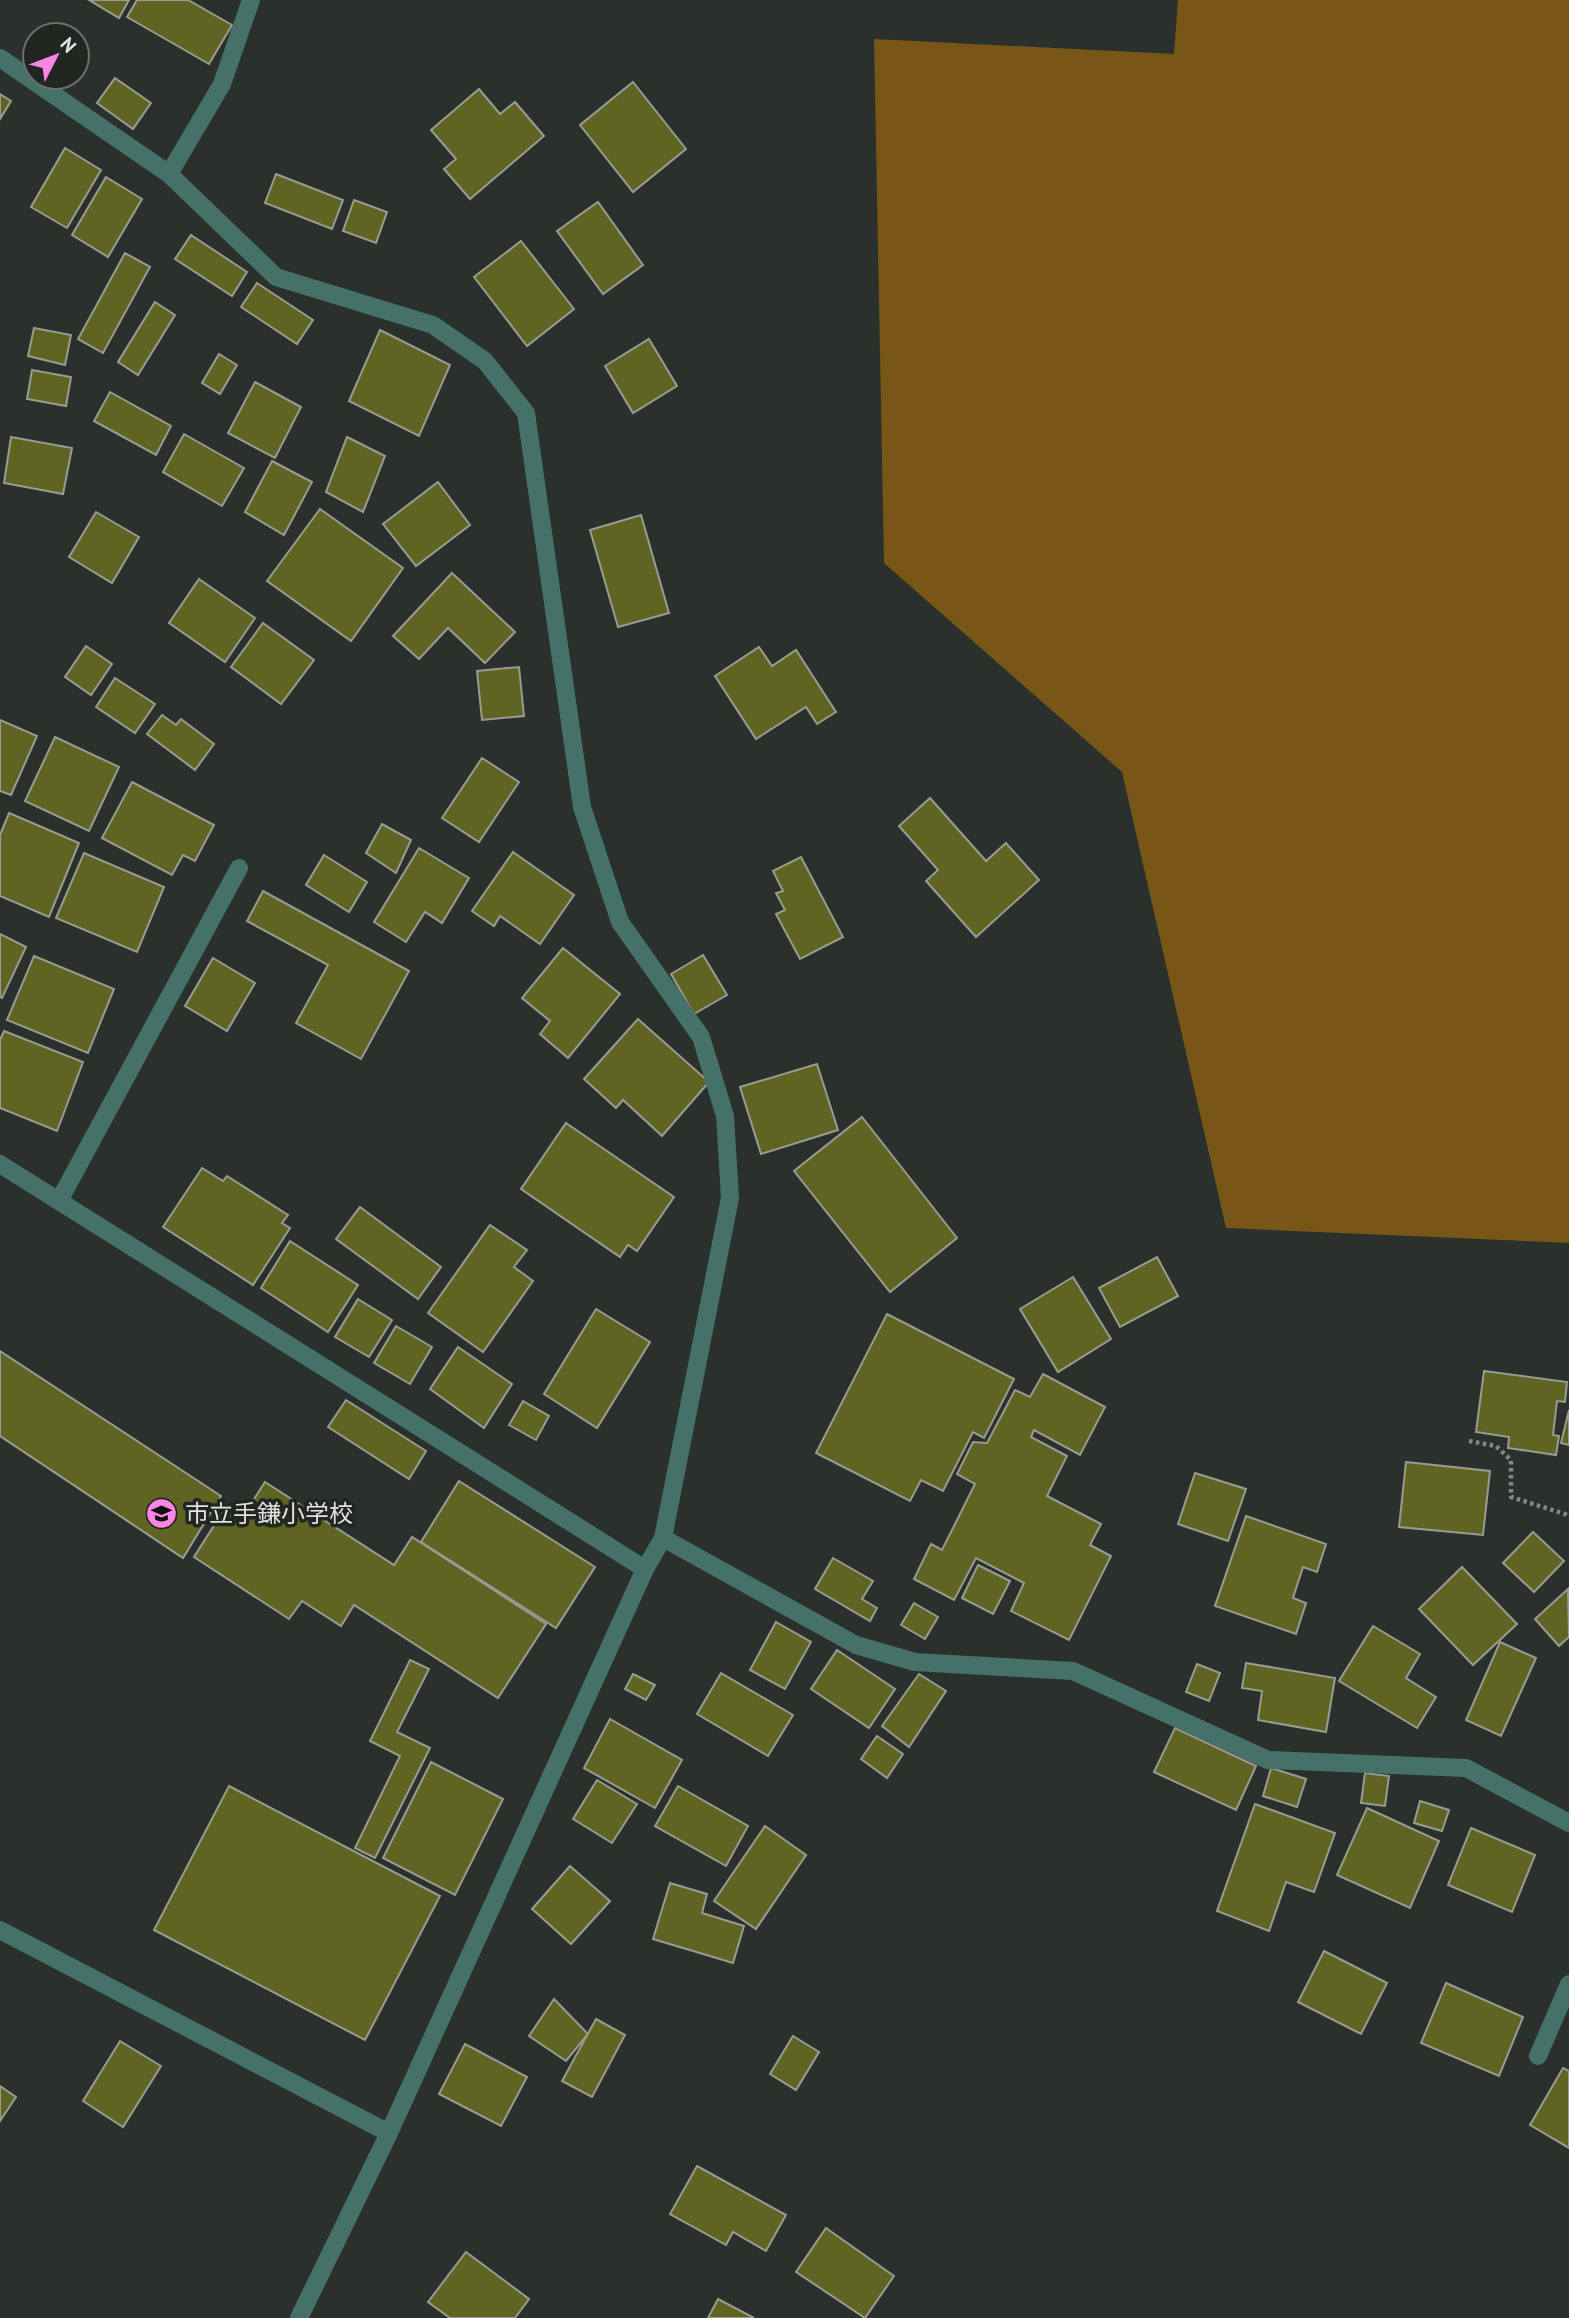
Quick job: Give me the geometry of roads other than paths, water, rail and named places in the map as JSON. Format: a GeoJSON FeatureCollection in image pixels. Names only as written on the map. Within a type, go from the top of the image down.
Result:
{"type":"FeatureCollection","features":[{"type":"Feature","properties":{"kind":"street"},"geometry":{"type":"LineString","coordinates":[[169,174],[222,85],[251,0]]}},
{"type":"Feature","properties":{"kind":"street"},"geometry":{"type":"LineString","coordinates":[[0,58],[169,174],[276,277],[433,326],[485,360],[526,412],[582,807],[620,922],[701,1037],[725,1116],[730,1198],[663,1538],[645,1569],[389,2133],[299,2318]]}},
{"type":"Feature","properties":{"kind":"street"},"geometry":{"type":"LineString","coordinates":[[59,1201],[239,868]]}},
{"type":"Feature","properties":{"kind":"street"},"geometry":{"type":"LineString","coordinates":[[0,1164],[645,1569]]}},
{"type":"Feature","properties":{"kind":"street"},"geometry":{"type":"LineString","coordinates":[[663,1538],[856,1645],[915,1662],[1073,1671],[1268,1760],[1466,1768],[1569,1823]]}},
{"type":"Feature","properties":{"kind":"street"},"geometry":{"type":"LineString","coordinates":[[0,1930],[389,2133]]}},
{"type":"Feature","properties":{"kind":"street"},"geometry":{"type":"LineString","coordinates":[[1538,2056],[1569,1984]]}},
{"type":"Feature","properties":{"kind":"place","name":"市立手鎌小学校"},"geometry":{"type":"Point","coordinates":[162,1514]}}]}
